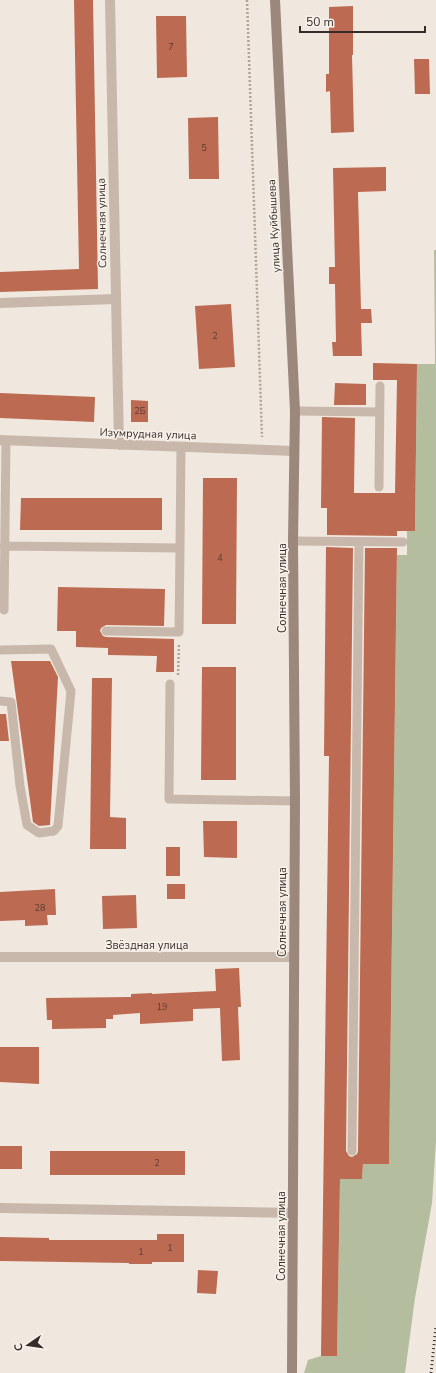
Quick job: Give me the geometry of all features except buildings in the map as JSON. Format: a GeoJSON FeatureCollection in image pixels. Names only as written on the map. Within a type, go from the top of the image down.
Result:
{"type":"FeatureCollection","features":[{"type":"Feature","properties":{"kind":"street","name":"Солнечная улица"},"geometry":{"type":"LineString","coordinates":[[110,0],[119,444]]}},
{"type":"Feature","properties":{"kind":"street","name":"улица Куйбышева"},"geometry":{"type":"LineString","coordinates":[[275,0],[295,411],[294,451]]}},
{"type":"Feature","properties":{"kind":"street"},"geometry":{"type":"LineString","coordinates":[[0,303],[116,299]]}},
{"type":"Feature","properties":{"kind":"street","name":"Изумрудная улица"},"geometry":{"type":"LineString","coordinates":[[3,440],[294,451]]}},
{"type":"Feature","properties":{"kind":"street","name":"Солнечная улица"},"geometry":{"type":"LineString","coordinates":[[292,1373],[295,801],[293,541],[294,451]]}},
{"type":"Feature","properties":{"kind":"street","name":"Звёздная улица"},"geometry":{"type":"LineString","coordinates":[[0,957],[294,957]]}},
{"type":"Feature","properties":{"kind":"street"},"geometry":{"type":"LineString","coordinates":[[0,1208],[293,1213]]}},
{"type":"Feature","properties":{"kind":"lane"},"geometry":{"type":"LineString","coordinates":[[378,487],[380,386]]}},
{"type":"Feature","properties":{"kind":"lane"},"geometry":{"type":"LineString","coordinates":[[295,411],[379,412]]}},
{"type":"Feature","properties":{"kind":"lane"},"geometry":{"type":"LineString","coordinates":[[3,440],[4,610]]}},
{"type":"Feature","properties":{"kind":"lane"},"geometry":{"type":"LineString","coordinates":[[106,631],[179,632],[181,447]]}},
{"type":"Feature","properties":{"kind":"lane"},"geometry":{"type":"LineString","coordinates":[[293,541],[403,542]]}},
{"type":"Feature","properties":{"kind":"lane"},"geometry":{"type":"LineString","coordinates":[[352,1151],[359,542]]}},
{"type":"Feature","properties":{"kind":"lane"},"geometry":{"type":"LineString","coordinates":[[4,546],[180,548]]}},
{"type":"Feature","properties":{"kind":"lane"},"geometry":{"type":"LineString","coordinates":[[0,650],[51,649],[72,691],[58,826],[54,831],[39,834],[27,826],[20,786],[11,702],[0,701]]}},
{"type":"Feature","properties":{"kind":"lane"},"geometry":{"type":"LineString","coordinates":[[170,684],[169,799],[295,801]]}},
{"type":"Feature","properties":{"kind":"path"},"geometry":{"type":"LineString","coordinates":[[248,0],[262,449]]}},
{"type":"Feature","properties":{"kind":"path"},"geometry":{"type":"LineString","coordinates":[[170,684],[178,678],[179,632]]}},
{"type":"Feature","properties":{"kind":"green space"},"geometry":{"type":"Polygon","coordinates":[[[434,250],[436,250],[436,1142],[432,1203],[415,1298],[405,1373],[304,1373],[308,1360],[321,1356],[337,1356],[340,1179],[362,1179],[363,1164],[389,1164],[397,555],[407,555],[407,531],[415,531],[417,364],[435,364],[434,250]]]}},
{"type":"Feature","properties":{"kind":"railway"},"geometry":{"type":"LineString","coordinates":[[431,1373],[436,1326]]}}]}
